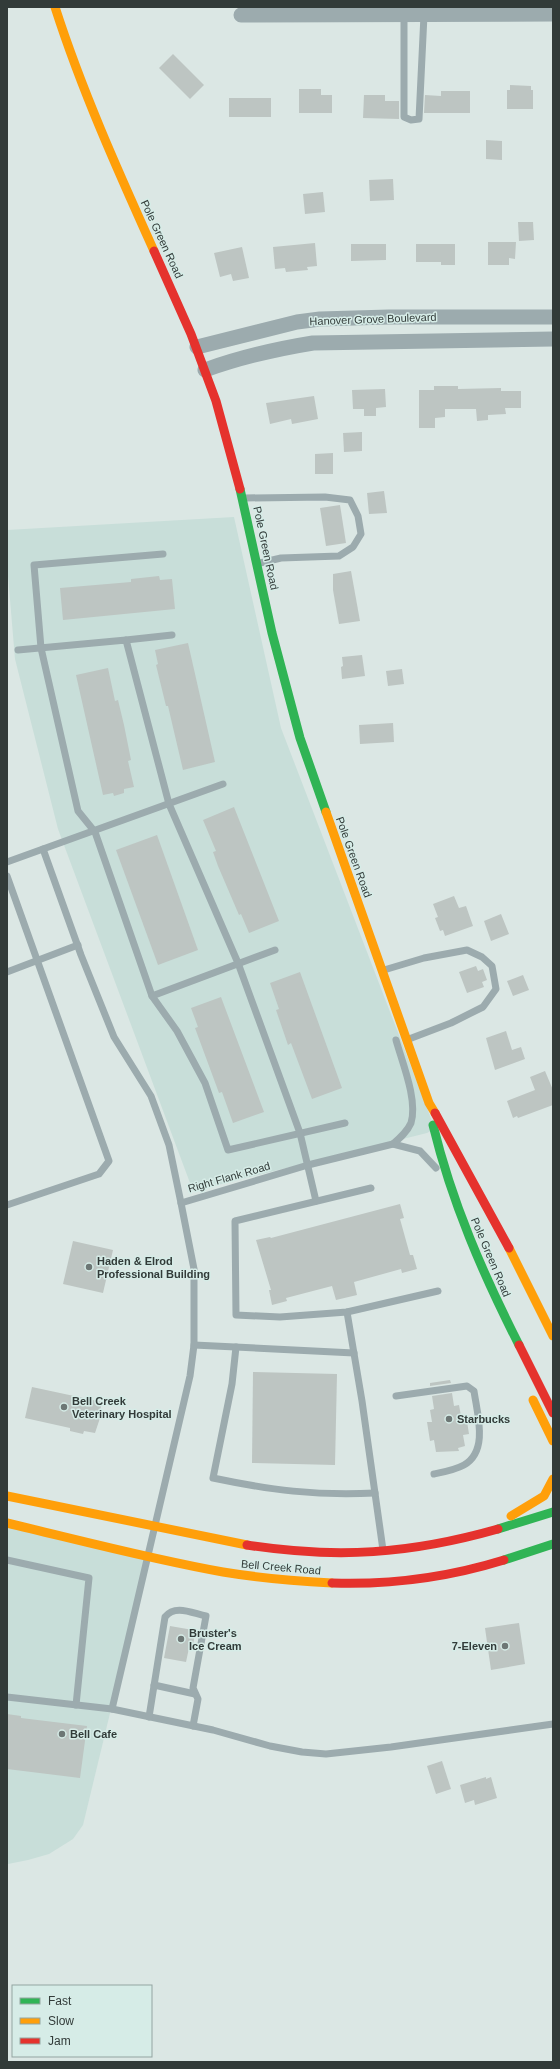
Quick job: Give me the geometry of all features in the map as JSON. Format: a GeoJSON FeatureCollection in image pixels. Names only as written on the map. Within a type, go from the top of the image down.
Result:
{"type":"FeatureCollection","features":[{"type":"Feature","properties":{"kind":"main road","name":"Pole Green Road"},"geometry":{"type":"LineString","coordinates":[[54,7],[70,54],[99,128],[196,347],[219,408],[243,498],[288,698],[300,738],[429,1103],[497,1225],[553,1336]]}},
{"type":"Feature","properties":{"kind":"main road","name":"Pole Green Road"},"geometry":{"type":"LineString","coordinates":[[429,1103],[440,1160],[485,1278],[553,1413]]}},
{"type":"Feature","properties":{"kind":"main road"},"geometry":{"type":"LineString","coordinates":[[485,1278],[503,1334]]}},
{"type":"Feature","properties":{"kind":"main road"},"geometry":{"type":"LineString","coordinates":[[528,1390],[553,1441]]}},
{"type":"Feature","properties":{"kind":"main road"},"geometry":{"type":"LineString","coordinates":[[481,1534],[544,1496],[553,1479]]}},
{"type":"Feature","properties":{"kind":"main road","name":"Bell Creek Road"},"geometry":{"type":"LineString","coordinates":[[7,1496],[249,1547],[276,1551],[329,1554],[383,1552],[435,1545],[481,1534],[553,1512]]}},
{"type":"Feature","properties":{"kind":"main road","name":"Bell Creek Road"},"geometry":{"type":"LineString","coordinates":[[7,1523],[222,1573],[270,1580],[319,1584],[373,1583],[446,1575],[480,1567],[553,1544]]}},
{"type":"Feature","properties":{"kind":"street"},"geometry":{"type":"LineString","coordinates":[[241,15],[382,11],[404,15],[553,14]]}},
{"type":"Feature","properties":{"kind":"street","name":"Hanover Grove Boulevard"},"geometry":{"type":"LineString","coordinates":[[196,347],[297,322],[320,319],[553,317]]}},
{"type":"Feature","properties":{"kind":"street","name":"Hanover Grove Boulevard"},"geometry":{"type":"LineString","coordinates":[[205,370],[233,360],[276,349],[313,343],[553,339]]}},
{"type":"Feature","properties":{"kind":"lane"},"geometry":{"type":"LineString","coordinates":[[404,15],[404,117],[411,120],[419,119],[424,15]]}},
{"type":"Feature","properties":{"kind":"lane"},"geometry":{"type":"LineString","coordinates":[[243,498],[325,497],[350,500],[358,516],[361,534],[352,547],[339,556],[281,558],[257,564]]}},
{"type":"Feature","properties":{"kind":"lane"},"geometry":{"type":"LineString","coordinates":[[163,554],[34,564],[41,648],[78,811],[94,832],[152,996],[177,1031],[205,1083],[228,1150],[345,1123]]}},
{"type":"Feature","properties":{"kind":"lane"},"geometry":{"type":"LineString","coordinates":[[18,650],[172,635]]}},
{"type":"Feature","properties":{"kind":"lane"},"geometry":{"type":"LineString","coordinates":[[126,640],[169,804],[238,963],[300,1133],[316,1201]]}},
{"type":"Feature","properties":{"kind":"lane"},"geometry":{"type":"LineString","coordinates":[[7,862],[94,832],[223,784]]}},
{"type":"Feature","properties":{"kind":"lane"},"geometry":{"type":"LineString","coordinates":[[43,849],[114,1037],[151,1096],[169,1145],[181,1203]]}},
{"type":"Feature","properties":{"kind":"lane"},"geometry":{"type":"LineString","coordinates":[[7,876],[109,1161],[99,1174],[7,1205]]}},
{"type":"Feature","properties":{"kind":"lane"},"geometry":{"type":"LineString","coordinates":[[7,972],[78,945]]}},
{"type":"Feature","properties":{"kind":"lane"},"geometry":{"type":"LineString","coordinates":[[152,996],[275,950]]}},
{"type":"Feature","properties":{"kind":"lane"},"geometry":{"type":"LineString","coordinates":[[393,1025],[382,971],[424,958],[467,950],[482,957],[492,966],[496,989],[483,1007],[451,1023],[406,1040]]}},
{"type":"Feature","properties":{"kind":"lane"},"geometry":{"type":"LineString","coordinates":[[392,1144],[407,1130],[412,1116],[408,1080],[395,1033]]}},
{"type":"Feature","properties":{"kind":"lane"},"geometry":{"type":"LineString","coordinates":[[392,1144],[420,1151],[430,1160],[449,1184]]}},
{"type":"Feature","properties":{"kind":"lane","name":"Right Flank Road"},"geometry":{"type":"LineString","coordinates":[[112,1709],[156,1527],[190,1376],[194,1345],[194,1269],[181,1203],[308,1165],[392,1144]]}},
{"type":"Feature","properties":{"kind":"lane"},"geometry":{"type":"LineString","coordinates":[[371,1188],[235,1221],[236,1315],[280,1316],[347,1312],[438,1291]]}},
{"type":"Feature","properties":{"kind":"lane"},"geometry":{"type":"LineString","coordinates":[[347,1312],[383,1552]]}},
{"type":"Feature","properties":{"kind":"lane"},"geometry":{"type":"LineString","coordinates":[[194,1345],[354,1353]]}},
{"type":"Feature","properties":{"kind":"lane"},"geometry":{"type":"LineString","coordinates":[[236,1347],[232,1384],[213,1478],[292,1492],[339,1495],[375,1493]]}},
{"type":"Feature","properties":{"kind":"lane"},"geometry":{"type":"LineString","coordinates":[[396,1396],[467,1386],[474,1391],[479,1431],[477,1449],[465,1464],[434,1474]]}},
{"type":"Feature","properties":{"kind":"lane"},"geometry":{"type":"LineString","coordinates":[[7,1560],[89,1578],[76,1705]]}},
{"type":"Feature","properties":{"kind":"lane"},"geometry":{"type":"LineString","coordinates":[[149,1717],[165,1617],[169,1611],[177,1609],[206,1616],[192,1688],[198,1699],[193,1726]]}},
{"type":"Feature","properties":{"kind":"lane"},"geometry":{"type":"LineString","coordinates":[[154,1685],[195,1694]]}},
{"type":"Feature","properties":{"kind":"lane"},"geometry":{"type":"LineString","coordinates":[[7,1698],[112,1709],[193,1726],[270,1746],[302,1752],[326,1754],[391,1747],[553,1724]]}},
{"type":"Feature","properties":{"kind":"shaded area"},"geometry":{"type":"Polygon","coordinates":[[[234,517],[281,728],[435,1129],[427,1133],[193,1191],[58,829],[15,659],[7,564],[7,530],[234,517]]]}},
{"type":"Feature","properties":{"kind":"shaded area"},"geometry":{"type":"Polygon","coordinates":[[[7,1523],[148,1556],[83,1825],[73,1839],[49,1854],[8,1864],[7,1523]]]}},
{"type":"Feature","properties":{"kind":"building"},"geometry":{"type":"Polygon","coordinates":[[[173,54],[204,85],[190,99],[159,68],[173,54]]]}},
{"type":"Feature","properties":{"kind":"building"},"geometry":{"type":"Polygon","coordinates":[[[510,85],[531,86],[531,90],[533,90],[533,109],[507,109],[507,90],[510,90],[510,85]]]}},
{"type":"Feature","properties":{"kind":"building"},"geometry":{"type":"Polygon","coordinates":[[[299,89],[321,89],[321,95],[332,95],[332,113],[299,113],[299,89]]]}},
{"type":"Feature","properties":{"kind":"building"},"geometry":{"type":"Polygon","coordinates":[[[441,91],[470,91],[470,113],[424,113],[425,95],[441,96],[441,91]]]}},
{"type":"Feature","properties":{"kind":"building"},"geometry":{"type":"Polygon","coordinates":[[[364,95],[385,95],[385,101],[399,101],[399,119],[363,118],[364,95]]]}},
{"type":"Feature","properties":{"kind":"building"},"geometry":{"type":"Polygon","coordinates":[[[229,98],[271,98],[271,117],[229,117],[229,98]]]}},
{"type":"Feature","properties":{"kind":"building"},"geometry":{"type":"Polygon","coordinates":[[[486,140],[502,141],[502,160],[486,159],[486,140]]]}},
{"type":"Feature","properties":{"kind":"building"},"geometry":{"type":"Polygon","coordinates":[[[393,179],[394,200],[370,201],[369,180],[393,179]]]}},
{"type":"Feature","properties":{"kind":"building"},"geometry":{"type":"Polygon","coordinates":[[[323,192],[325,212],[305,214],[303,194],[323,192]]]}},
{"type":"Feature","properties":{"kind":"building"},"geometry":{"type":"Polygon","coordinates":[[[518,222],[533,222],[534,240],[519,241],[518,222]]]}},
{"type":"Feature","properties":{"kind":"building"},"geometry":{"type":"Polygon","coordinates":[[[488,242],[516,242],[515,259],[509,258],[509,265],[488,265],[488,242]]]}},
{"type":"Feature","properties":{"kind":"building"},"geometry":{"type":"Polygon","coordinates":[[[315,243],[317,266],[307,267],[308,270],[286,272],[285,268],[275,269],[273,247],[315,243]]]}},
{"type":"Feature","properties":{"kind":"building"},"geometry":{"type":"Polygon","coordinates":[[[351,244],[386,244],[386,260],[351,261],[351,244]]]}},
{"type":"Feature","properties":{"kind":"building"},"geometry":{"type":"Polygon","coordinates":[[[416,244],[455,244],[455,265],[441,265],[441,262],[416,262],[416,244]]]}},
{"type":"Feature","properties":{"kind":"building"},"geometry":{"type":"Polygon","coordinates":[[[242,247],[249,278],[233,281],[231,274],[220,277],[214,253],[242,247]]]}},
{"type":"Feature","properties":{"kind":"building"},"geometry":{"type":"Polygon","coordinates":[[[434,386],[458,386],[458,389],[501,388],[501,391],[521,391],[521,408],[505,408],[506,414],[488,415],[488,420],[477,421],[476,409],[445,409],[445,417],[435,418],[435,428],[419,428],[419,390],[434,390],[434,386]]]}},
{"type":"Feature","properties":{"kind":"building"},"geometry":{"type":"Polygon","coordinates":[[[385,389],[386,407],[376,408],[376,416],[364,416],[364,409],[353,409],[352,390],[385,389]]]}},
{"type":"Feature","properties":{"kind":"building"},"geometry":{"type":"Polygon","coordinates":[[[314,396],[318,419],[292,424],[291,419],[270,424],[266,403],[314,396]]]}},
{"type":"Feature","properties":{"kind":"building"},"geometry":{"type":"Polygon","coordinates":[[[362,432],[362,451],[344,452],[343,433],[362,432]]]}},
{"type":"Feature","properties":{"kind":"building"},"geometry":{"type":"Polygon","coordinates":[[[333,453],[333,474],[315,474],[315,454],[333,453]]]}},
{"type":"Feature","properties":{"kind":"building"},"geometry":{"type":"Polygon","coordinates":[[[384,491],[387,513],[369,514],[367,493],[384,491]]]}},
{"type":"Feature","properties":{"kind":"building"},"geometry":{"type":"Polygon","coordinates":[[[340,505],[346,543],[326,546],[320,508],[340,505]]]}},
{"type":"Feature","properties":{"kind":"building"},"geometry":{"type":"Polygon","coordinates":[[[351,571],[360,621],[339,624],[333,590],[333,574],[351,571]]]}},
{"type":"Feature","properties":{"kind":"building"},"geometry":{"type":"Polygon","coordinates":[[[159,576],[160,580],[172,579],[175,609],[63,620],[60,588],[131,582],[131,579],[159,576]]]}},
{"type":"Feature","properties":{"kind":"building"},"geometry":{"type":"Polygon","coordinates":[[[188,643],[215,762],[183,770],[168,706],[166,706],[156,665],[158,664],[155,650],[188,643]]]}},
{"type":"Feature","properties":{"kind":"building"},"geometry":{"type":"Polygon","coordinates":[[[362,655],[365,676],[342,679],[342,657],[362,655]]]}},
{"type":"Feature","properties":{"kind":"building"},"geometry":{"type":"Polygon","coordinates":[[[108,668],[115,701],[118,700],[124,725],[131,760],[128,761],[134,787],[124,789],[124,793],[114,796],[113,793],[103,795],[76,675],[108,668]]]}},
{"type":"Feature","properties":{"kind":"building"},"geometry":{"type":"Polygon","coordinates":[[[402,669],[404,684],[388,686],[386,671],[402,669]]]}},
{"type":"Feature","properties":{"kind":"building"},"geometry":{"type":"Polygon","coordinates":[[[393,723],[394,742],[360,744],[359,725],[393,723]]]}},
{"type":"Feature","properties":{"kind":"building"},"geometry":{"type":"Polygon","coordinates":[[[234,807],[279,921],[249,933],[241,914],[239,915],[218,866],[213,852],[216,851],[203,820],[234,807]]]}},
{"type":"Feature","properties":{"kind":"building"},"geometry":{"type":"Polygon","coordinates":[[[157,835],[198,950],[158,965],[116,850],[157,835]]]}},
{"type":"Feature","properties":{"kind":"building"},"geometry":{"type":"Polygon","coordinates":[[[454,896],[459,908],[466,906],[473,926],[445,936],[443,930],[440,931],[435,918],[438,917],[433,904],[454,896]]]}},
{"type":"Feature","properties":{"kind":"building"},"geometry":{"type":"Polygon","coordinates":[[[501,914],[509,934],[491,941],[484,921],[501,914]]]}},
{"type":"Feature","properties":{"kind":"building"},"geometry":{"type":"Polygon","coordinates":[[[476,966],[478,971],[483,969],[487,980],[482,982],[484,987],[467,993],[459,972],[476,966]]]}},
{"type":"Feature","properties":{"kind":"building"},"geometry":{"type":"Polygon","coordinates":[[[300,972],[342,1088],[312,1099],[291,1043],[288,1045],[276,1010],[279,1009],[270,983],[300,972]]]}},
{"type":"Feature","properties":{"kind":"building"},"geometry":{"type":"Polygon","coordinates":[[[523,975],[529,990],[513,996],[507,981],[523,975]]]}},
{"type":"Feature","properties":{"kind":"building"},"geometry":{"type":"Polygon","coordinates":[[[221,997],[264,1112],[233,1123],[222,1092],[219,1093],[195,1028],[198,1027],[191,1008],[221,997]]]}},
{"type":"Feature","properties":{"kind":"building"},"geometry":{"type":"Polygon","coordinates":[[[506,1031],[512,1050],[521,1047],[525,1059],[495,1070],[486,1038],[506,1031]]]}},
{"type":"Feature","properties":{"kind":"building"},"geometry":{"type":"Polygon","coordinates":[[[545,1071],[553,1090],[553,1105],[518,1118],[517,1116],[513,1118],[507,1101],[535,1090],[530,1077],[545,1071]]]}},
{"type":"Feature","properties":{"kind":"building"},"geometry":{"type":"Polygon","coordinates":[[[400,1204],[404,1218],[400,1219],[410,1255],[413,1255],[417,1269],[402,1273],[401,1269],[354,1282],[357,1295],[336,1300],[332,1286],[286,1298],[287,1301],[272,1305],[269,1290],[271,1290],[256,1240],[271,1238],[400,1204]]]}},
{"type":"Feature","properties":{"kind":"building","name":"Haden & Elrod Professional Building"},"geometry":{"type":"Polygon","coordinates":[[[73,1241],[113,1250],[103,1293],[63,1284],[73,1241]]]}},
{"type":"Feature","properties":{"kind":"building"},"geometry":{"type":"Polygon","coordinates":[[[253,1372],[337,1374],[335,1465],[252,1463],[253,1372]]]}},
{"type":"Feature","properties":{"kind":"building"},"geometry":{"type":"Polygon","coordinates":[[[450,1380],[451,1383],[430,1386],[430,1383],[450,1380]]]}},
{"type":"Feature","properties":{"kind":"building","name":"Bell Creek Veterinary Hospital"},"geometry":{"type":"Polygon","coordinates":[[[32,1387],[102,1402],[100,1411],[102,1412],[95,1433],[84,1431],[83,1434],[70,1431],[70,1428],[25,1418],[32,1387]]]}},
{"type":"Feature","properties":{"kind":"building","name":"Starbucks"},"geometry":{"type":"Polygon","coordinates":[[[452,1393],[454,1406],[459,1405],[461,1416],[466,1415],[469,1434],[463,1435],[465,1446],[458,1448],[459,1451],[436,1452],[434,1440],[430,1441],[427,1422],[432,1422],[430,1410],[434,1409],[432,1396],[452,1393]]]}},
{"type":"Feature","properties":{"kind":"building","name":"7-Eleven"},"geometry":{"type":"Polygon","coordinates":[[[519,1623],[525,1664],[491,1670],[485,1628],[519,1623]]]}},
{"type":"Feature","properties":{"kind":"building","name":"Bruster's Ice Cream"},"geometry":{"type":"Polygon","coordinates":[[[170,1626],[193,1630],[192,1633],[195,1633],[193,1645],[189,1648],[186,1662],[164,1658],[170,1626]]]}},
{"type":"Feature","properties":{"kind":"building"},"geometry":{"type":"Polygon","coordinates":[[[7,1714],[21,1716],[21,1718],[87,1726],[80,1778],[7,1769],[7,1714]]]}},
{"type":"Feature","properties":{"kind":"building"},"geometry":{"type":"Polygon","coordinates":[[[442,1761],[451,1789],[436,1794],[427,1766],[442,1761]]]}},
{"type":"Feature","properties":{"kind":"building"},"geometry":{"type":"Polygon","coordinates":[[[486,1777],[486,1779],[491,1777],[497,1798],[475,1805],[474,1800],[465,1803],[460,1785],[486,1777]]]}},
{"type":"Feature","properties":{"kind":"traffic: fast"},"geometry":{"type":"LineString","coordinates":[[240,489],[272,633],[300,738],[326,812]]}},
{"type":"Feature","properties":{"kind":"traffic: fast"},"geometry":{"type":"LineString","coordinates":[[433,1125],[449,1182],[459,1210],[481,1265],[519,1345]]}},
{"type":"Feature","properties":{"kind":"traffic: fast"},"geometry":{"type":"LineString","coordinates":[[498,1529],[553,1512]]}},
{"type":"Feature","properties":{"kind":"traffic: fast"},"geometry":{"type":"LineString","coordinates":[[504,1560],[553,1544]]}},
{"type":"Feature","properties":{"kind":"traffic: slow"},"geometry":{"type":"LineString","coordinates":[[55,7],[89,100],[154,251]]}},
{"type":"Feature","properties":{"kind":"traffic: slow"},"geometry":{"type":"LineString","coordinates":[[326,812],[429,1103],[435,1113]]}},
{"type":"Feature","properties":{"kind":"traffic: slow"},"geometry":{"type":"LineString","coordinates":[[509,1248],[553,1336]]}},
{"type":"Feature","properties":{"kind":"traffic: slow"},"geometry":{"type":"LineString","coordinates":[[533,1400],[553,1441]]}},
{"type":"Feature","properties":{"kind":"traffic: slow"},"geometry":{"type":"LineString","coordinates":[[511,1516],[544,1496],[553,1479]]}},
{"type":"Feature","properties":{"kind":"traffic: slow"},"geometry":{"type":"LineString","coordinates":[[7,1496],[247,1545]]}},
{"type":"Feature","properties":{"kind":"traffic: slow"},"geometry":{"type":"LineString","coordinates":[[7,1523],[142,1555],[223,1572],[278,1579],[332,1583]]}},
{"type":"Feature","properties":{"kind":"traffic: jam"},"geometry":{"type":"LineString","coordinates":[[154,251],[191,334],[216,401],[240,489]]}},
{"type":"Feature","properties":{"kind":"traffic: jam"},"geometry":{"type":"LineString","coordinates":[[435,1113],[509,1248]]}},
{"type":"Feature","properties":{"kind":"traffic: jam"},"geometry":{"type":"LineString","coordinates":[[519,1345],[553,1413]]}},
{"type":"Feature","properties":{"kind":"traffic: jam"},"geometry":{"type":"LineString","coordinates":[[247,1545],[312,1552],[373,1552],[434,1544],[498,1529]]}},
{"type":"Feature","properties":{"kind":"traffic: jam"},"geometry":{"type":"LineString","coordinates":[[332,1583],[376,1583],[419,1579],[462,1571],[504,1560]]}},
{"type":"Feature","properties":{"kind":"place","name":"Haden & Elrod Professional Building"},"geometry":{"type":"Point","coordinates":[89,1267]}},
{"type":"Feature","properties":{"kind":"place","name":"Bell Creek Veterinary Hospital"},"geometry":{"type":"Point","coordinates":[64,1407]}},
{"type":"Feature","properties":{"kind":"place","name":"Starbucks"},"geometry":{"type":"Point","coordinates":[449,1419]}},
{"type":"Feature","properties":{"kind":"place","name":"Bruster's Ice Cream"},"geometry":{"type":"Point","coordinates":[181,1639]}},
{"type":"Feature","properties":{"kind":"place","name":"7-Eleven"},"geometry":{"type":"Point","coordinates":[505,1646]}},
{"type":"Feature","properties":{"kind":"place","name":"Bell Cafe"},"geometry":{"type":"Point","coordinates":[62,1734]}}]}
